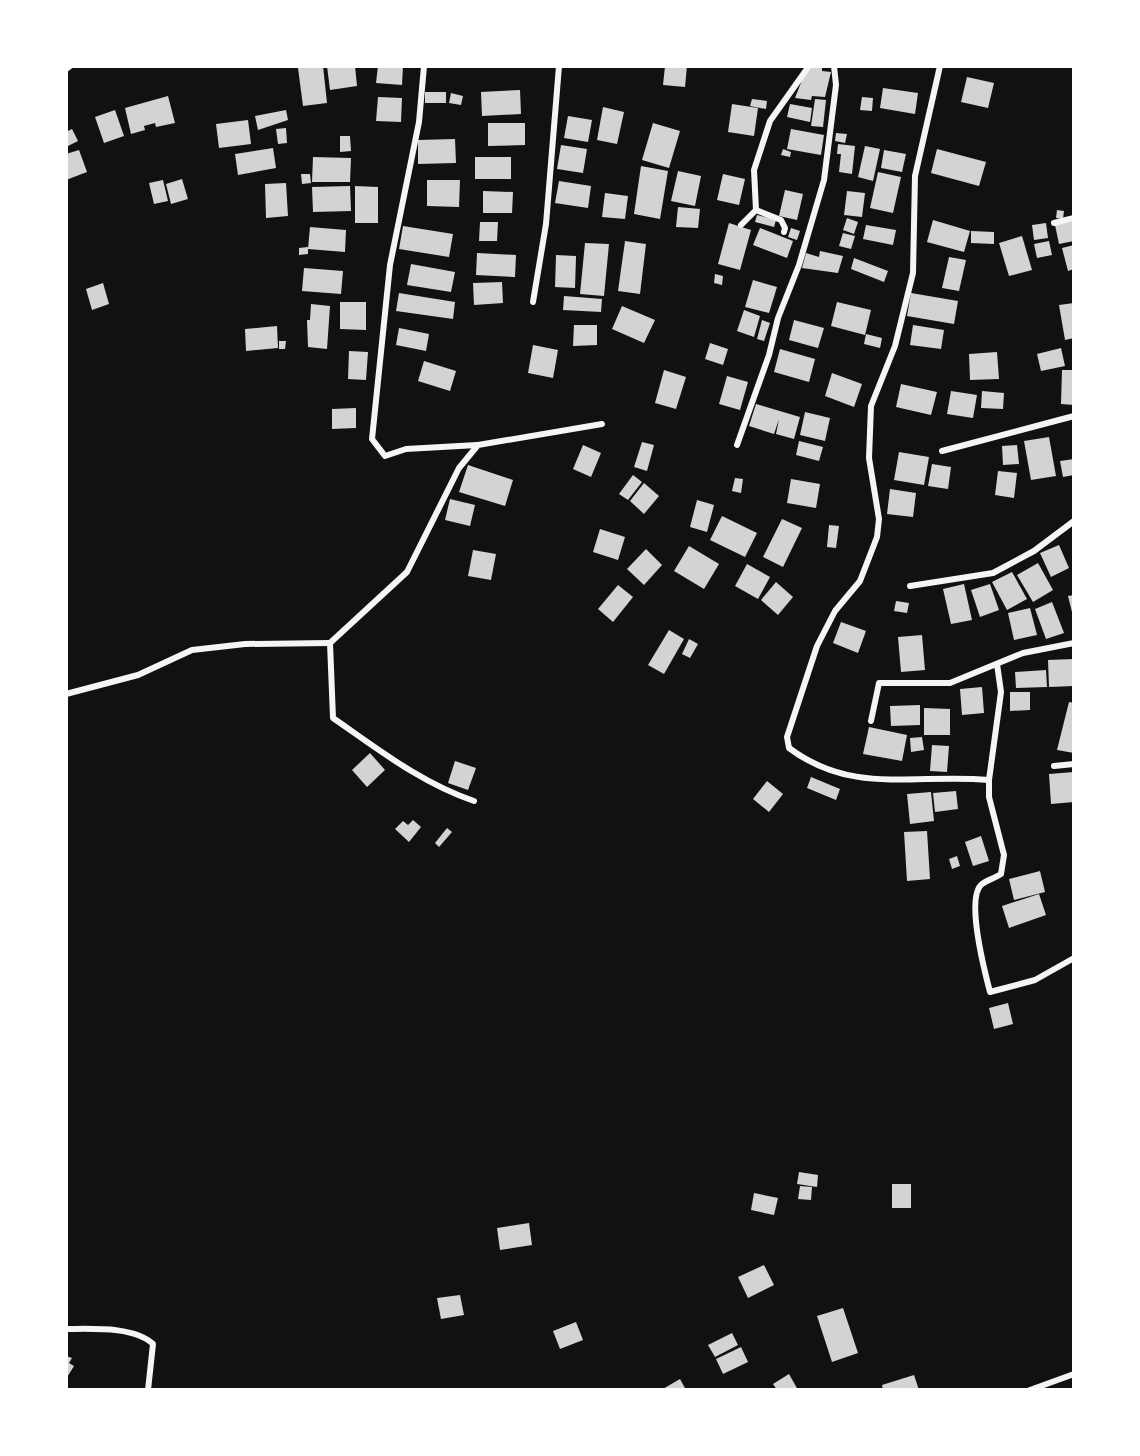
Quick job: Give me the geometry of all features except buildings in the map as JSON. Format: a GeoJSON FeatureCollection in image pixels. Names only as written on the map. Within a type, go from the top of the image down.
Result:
{"type":"FeatureCollection","features":[{"type":"Feature","properties":{"kind":"street"},"geometry":{"type":"LineString","coordinates":[[424,66],[419,121],[390,265],[372,439],[384,456],[406,449],[478,444],[602,424]]}},
{"type":"Feature","properties":{"kind":"street"},"geometry":{"type":"LineString","coordinates":[[533,302],[546,224],[559,66]]}},
{"type":"Feature","properties":{"kind":"street"},"geometry":{"type":"LineString","coordinates":[[741,225],[756,210],[754,170],[769,121],[809,66]]}},
{"type":"Feature","properties":{"kind":"street"},"geometry":{"type":"LineString","coordinates":[[737,445],[803,253],[824,180],[836,85],[834,66]]}},
{"type":"Feature","properties":{"kind":"street"},"geometry":{"type":"LineString","coordinates":[[940,66],[915,176],[913,273],[895,346],[871,406],[869,458],[879,519],[877,537],[860,580],[835,611],[817,646],[787,737],[789,748],[821,769],[862,779],[989,780]]}},
{"type":"Feature","properties":{"kind":"street"},"geometry":{"type":"LineString","coordinates":[[756,210],[781,220],[784,232]]}},
{"type":"Feature","properties":{"kind":"street"},"geometry":{"type":"LineString","coordinates":[[1054,223],[1073,218]]}},
{"type":"Feature","properties":{"kind":"street"},"geometry":{"type":"LineString","coordinates":[[942,451],[1073,416]]}},
{"type":"Feature","properties":{"kind":"street"},"geometry":{"type":"LineString","coordinates":[[66,694],[138,675],[192,650],[245,644],[330,643],[407,572],[459,468],[478,444]]}},
{"type":"Feature","properties":{"kind":"street"},"geometry":{"type":"LineString","coordinates":[[910,586],[993,573],[1034,551],[1073,521]]}},
{"type":"Feature","properties":{"kind":"street"},"geometry":{"type":"LineString","coordinates":[[330,643],[333,718],[393,762],[453,794],[474,802]]}},
{"type":"Feature","properties":{"kind":"street"},"geometry":{"type":"LineString","coordinates":[[871,721],[879,683],[950,683],[1023,653],[1073,643]]}},
{"type":"Feature","properties":{"kind":"street"},"geometry":{"type":"LineString","coordinates":[[997,664],[1001,692],[989,797],[1004,855],[1001,874],[981,884],[974,899],[983,965],[990,992],[1035,980],[1073,958]]}},
{"type":"Feature","properties":{"kind":"street"},"geometry":{"type":"LineString","coordinates":[[1054,766],[1073,764]]}},
{"type":"Feature","properties":{"kind":"street"},"geometry":{"type":"LineString","coordinates":[[66,1329],[102,1329],[146,1337],[153,1344],[148,1390]]}},
{"type":"Feature","properties":{"kind":"street"},"geometry":{"type":"LineString","coordinates":[[1030,1390],[1073,1374]]}}]}
